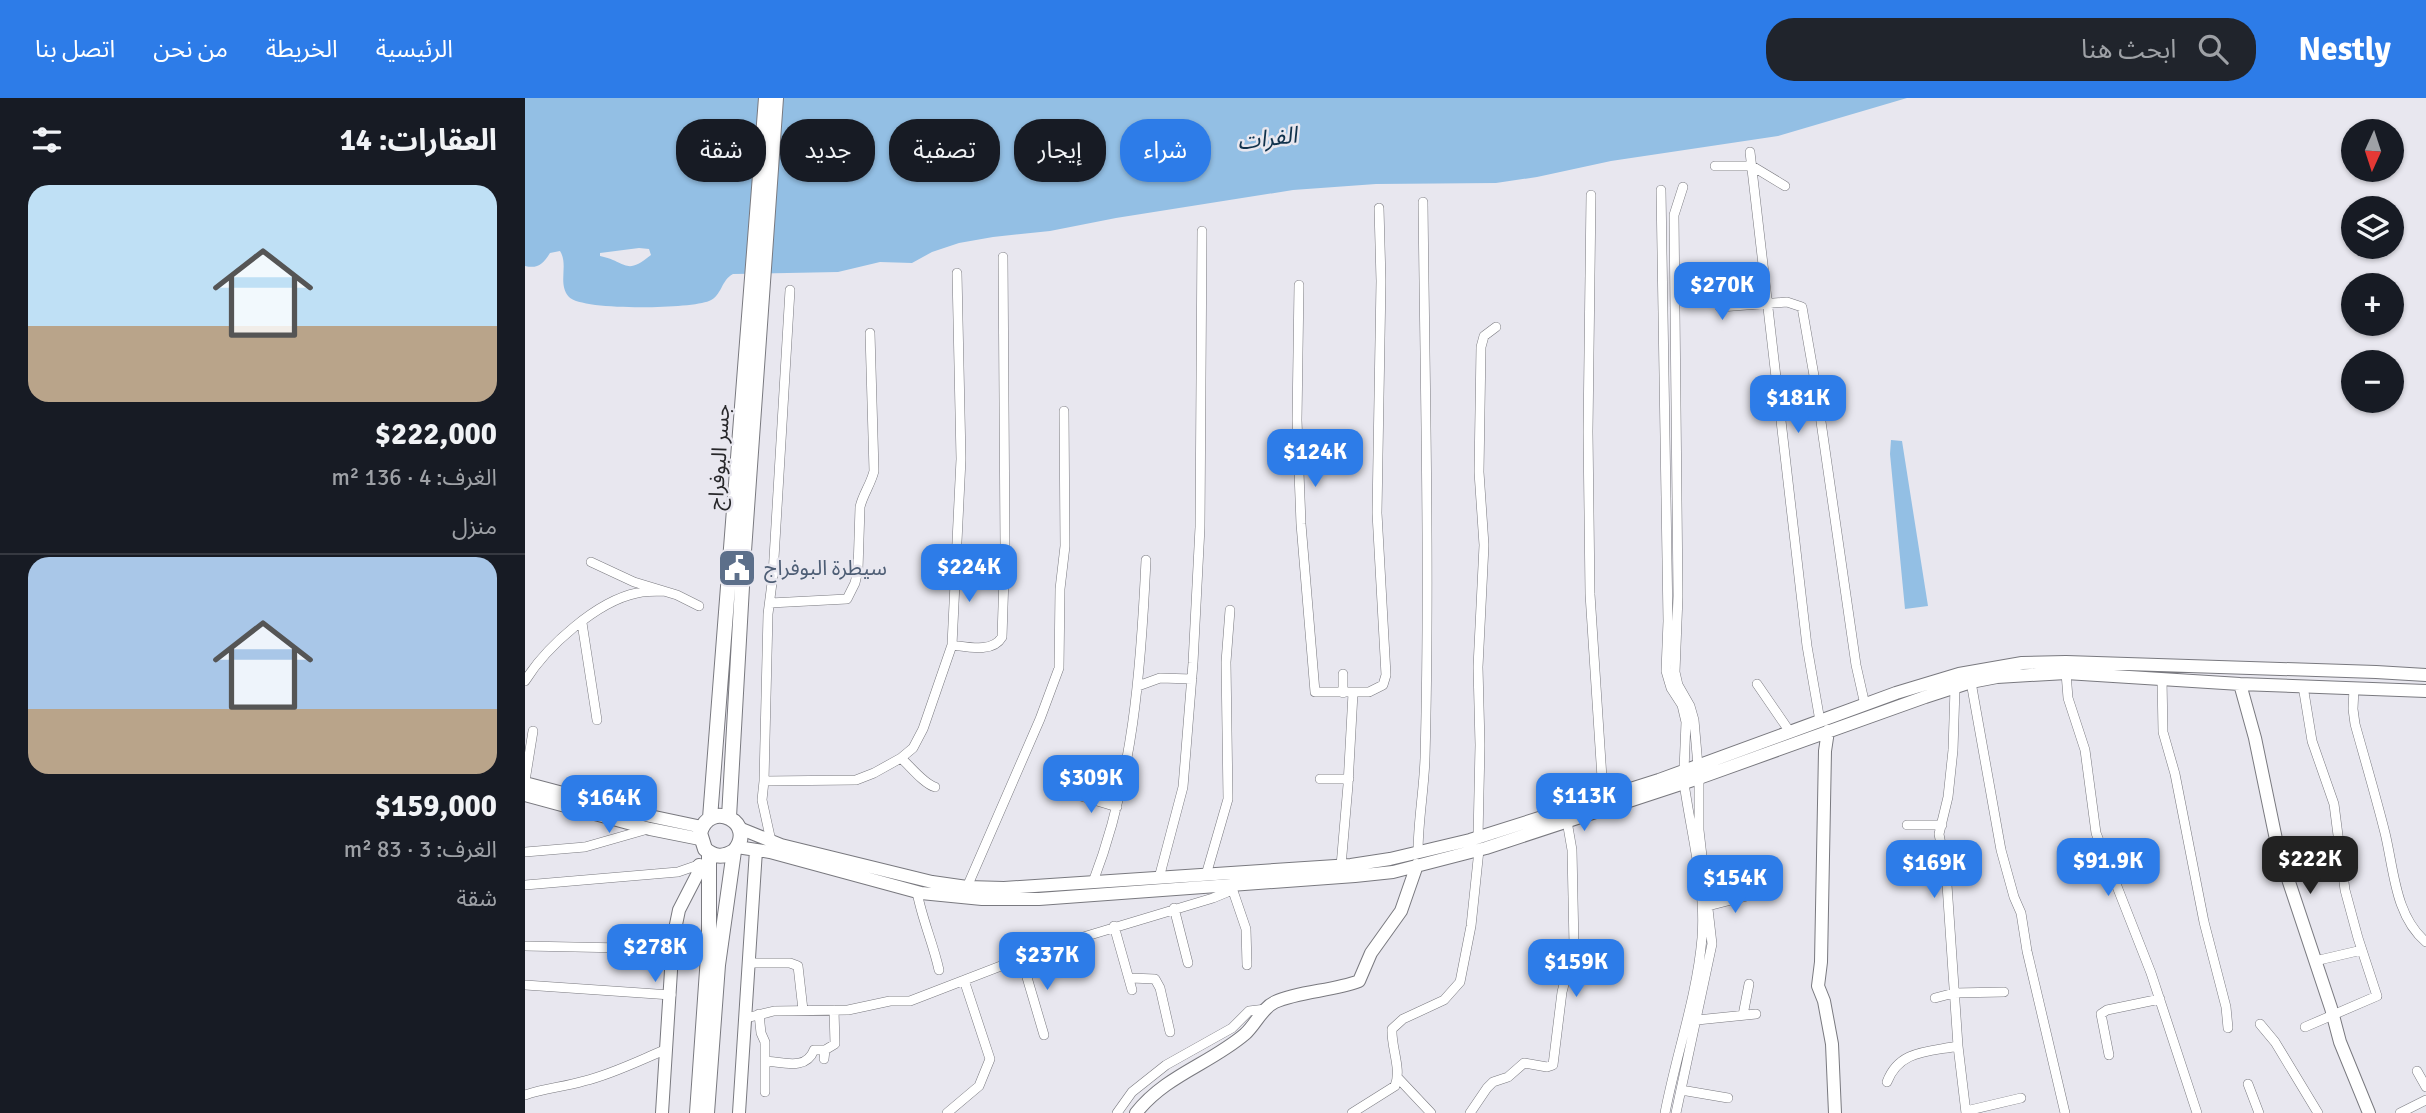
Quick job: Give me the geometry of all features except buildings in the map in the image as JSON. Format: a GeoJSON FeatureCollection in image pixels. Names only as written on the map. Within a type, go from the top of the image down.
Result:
{"type":"FeatureCollection","features":[{"type":"Feature","properties":{"kind":"main road","name":"جسر البوفراج"},"geometry":{"type":"LineString","coordinates":[[707,1113],[718,965],[736,849],[740,841],[734,823],[748,417],[766,98]]}},
{"type":"Feature","properties":{"kind":"main road","name":"جسر البوفراج"},"geometry":{"type":"LineString","coordinates":[[704,828],[748,417],[776,98]]}},
{"type":"Feature","properties":{"kind":"main road"},"geometry":{"type":"LineString","coordinates":[[1698,772],[1790,732],[1824,726],[1865,705],[1959,674],[2022,663],[2208,665],[2426,675]]}},
{"type":"Feature","properties":{"kind":"main road"},"geometry":{"type":"LineString","coordinates":[[2207,682],[2208,665]]}},
{"type":"Feature","properties":{"kind":"main road"},"geometry":{"type":"LineString","coordinates":[[1478,844],[1698,772],[1824,726],[1971,682],[1997,677],[2066,673],[2240,684],[2426,691]]}},
{"type":"Feature","properties":{"kind":"main road"},"geometry":{"type":"LineString","coordinates":[[2240,684],[2255,738],[2278,849],[2340,1042],[2369,1113]]}},
{"type":"Feature","properties":{"kind":"main road"},"geometry":{"type":"LineString","coordinates":[[1824,726],[1821,962],[1818,986],[1824,1001],[1832,1044],[1835,1113]]}},
{"type":"Feature","properties":{"kind":"main road"},"geometry":{"type":"LineString","coordinates":[[525,782],[650,817],[704,828]]}},
{"type":"Feature","properties":{"kind":"main road"},"geometry":{"type":"LineString","coordinates":[[525,795],[650,829],[704,828],[723,816],[771,841],[932,882],[1004,888],[1206,874],[1273,876],[1380,873],[1417,859],[1567,821],[1604,801]]}},
{"type":"Feature","properties":{"kind":"main road"},"geometry":{"type":"LineString","coordinates":[[697,1113],[709,942],[704,828]]}},
{"type":"Feature","properties":{"kind":"main road"},"geometry":{"type":"LineString","coordinates":[[662,1113],[673,949],[679,911],[705,860],[736,849],[770,852],[947,898],[1039,900],[1234,887],[1273,876],[1390,859],[1417,859]]}},
{"type":"Feature","properties":{"kind":"main road"},"geometry":{"type":"LineString","coordinates":[[739,1113],[756,850]]}},
{"type":"Feature","properties":{"kind":"main road"},"geometry":{"type":"LineString","coordinates":[[1136,1113],[1177,1075],[1239,1039],[1275,1002],[1360,981],[1370,953],[1402,911],[1417,859]]}},
{"type":"Feature","properties":{"kind":"street"},"geometry":{"type":"LineString","coordinates":[[1750,152],[1807,646],[1824,726]]}},
{"type":"Feature","properties":{"kind":"street"},"geometry":{"type":"LineString","coordinates":[[1715,166],[1752,166],[1785,187]]}},
{"type":"Feature","properties":{"kind":"street"},"geometry":{"type":"LineString","coordinates":[[1676,1113],[1712,944],[1699,830],[1694,720],[1691,706],[1678,685],[1675,672],[1678,596],[1674,215],[1683,187]]}},
{"type":"Feature","properties":{"kind":"street"},"geometry":{"type":"LineString","coordinates":[[1661,190],[1668,621],[1666,671],[1671,688],[1682,705],[1686,722],[1684,776],[1699,884],[1702,941],[1665,1113]]}},
{"type":"Feature","properties":{"kind":"street"},"geometry":{"type":"LineString","coordinates":[[1591,195],[1588,432],[1590,594],[1604,801]]}},
{"type":"Feature","properties":{"kind":"street"},"geometry":{"type":"LineString","coordinates":[[1417,859],[1425,761],[1423,202]]}},
{"type":"Feature","properties":{"kind":"street"},"geometry":{"type":"LineString","coordinates":[[1299,285],[1297,420],[1300,511],[1315,692],[1377,690],[1383,685],[1386,675],[1377,513],[1381,281],[1379,208]]}},
{"type":"Feature","properties":{"kind":"street"},"geometry":{"type":"LineString","coordinates":[[1159,878],[1183,787],[1192,679],[1200,527],[1202,231]]}},
{"type":"Feature","properties":{"kind":"street"},"geometry":{"type":"LineString","coordinates":[[952,645],[994,645],[1002,637],[1005,546],[1003,257]]}},
{"type":"Feature","properties":{"kind":"street"},"geometry":{"type":"LineString","coordinates":[[764,781],[856,780],[901,758],[913,748],[923,729],[952,645],[961,459],[957,273]]}},
{"type":"Feature","properties":{"kind":"street"},"geometry":{"type":"LineString","coordinates":[[1675,278],[1715,281],[1720,307],[1787,302],[1802,307],[1856,665],[1865,705]]}},
{"type":"Feature","properties":{"kind":"street"},"geometry":{"type":"LineString","coordinates":[[771,841],[762,800],[770,603],[790,290]]}},
{"type":"Feature","properties":{"kind":"street"},"geometry":{"type":"LineString","coordinates":[[1431,1113],[1398,1078],[1391,1044],[1392,1029],[1403,1018],[1444,1000],[1460,982],[1471,926],[1478,844],[1478,667],[1485,545],[1479,472],[1481,347],[1484,336],[1496,327]]}},
{"type":"Feature","properties":{"kind":"street"},"geometry":{"type":"LineString","coordinates":[[770,603],[841,601],[847,599],[855,583],[860,507],[874,471],[870,333]]}},
{"type":"Feature","properties":{"kind":"street"},"geometry":{"type":"LineString","coordinates":[[967,887],[1041,719],[1059,668],[1060,589],[1065,546],[1064,411]]}},
{"type":"Feature","properties":{"kind":"street"},"geometry":{"type":"LineString","coordinates":[[1093,882],[1117,807],[1133,733],[1142,657],[1146,560]]}},
{"type":"Feature","properties":{"kind":"street"},"geometry":{"type":"LineString","coordinates":[[591,562],[634,582],[699,606]]}},
{"type":"Feature","properties":{"kind":"street"},"geometry":{"type":"LineString","coordinates":[[525,681],[531,671],[565,636],[599,608],[636,593],[664,591]]}},
{"type":"Feature","properties":{"kind":"street"},"geometry":{"type":"LineString","coordinates":[[1206,874],[1228,799],[1226,662],[1230,610]]}},
{"type":"Feature","properties":{"kind":"street"},"geometry":{"type":"LineString","coordinates":[[582,623],[597,720]]}},
{"type":"Feature","properties":{"kind":"street"},"geometry":{"type":"LineString","coordinates":[[2066,673],[2067,698],[2085,750],[2096,832],[2119,884],[2197,1113]]}},
{"type":"Feature","properties":{"kind":"street"},"geometry":{"type":"LineString","coordinates":[[1341,866],[1349,779],[1348,693],[1343,674]]}},
{"type":"Feature","properties":{"kind":"street"},"geometry":{"type":"LineString","coordinates":[[1138,685],[1160,678],[1192,679]]}},
{"type":"Feature","properties":{"kind":"street"},"geometry":{"type":"LineString","coordinates":[[2162,679],[2163,732],[2175,774],[2185,834],[2226,1007],[2228,1028]]}},
{"type":"Feature","properties":{"kind":"street"},"geometry":{"type":"LineString","coordinates":[[1971,682],[2001,850],[2021,913],[2027,951],[2065,1113]]}},
{"type":"Feature","properties":{"kind":"street"},"geometry":{"type":"LineString","coordinates":[[1757,684],[1790,732]]}},
{"type":"Feature","properties":{"kind":"street"},"geometry":{"type":"LineString","coordinates":[[2303,686],[2312,741],[2334,804],[2345,890],[2377,996],[2305,1027]]}},
{"type":"Feature","properties":{"kind":"street"},"geometry":{"type":"LineString","coordinates":[[1955,688],[1955,730],[1948,797],[1939,834],[1948,892],[1958,1046],[1966,1112],[2021,1098]]}},
{"type":"Feature","properties":{"kind":"street"},"geometry":{"type":"LineString","coordinates":[[2354,688],[2355,724],[2385,832],[2399,898],[2411,926],[2426,942]]}},
{"type":"Feature","properties":{"kind":"street"},"geometry":{"type":"LineString","coordinates":[[525,782],[533,731]]}},
{"type":"Feature","properties":{"kind":"street"},"geometry":{"type":"LineString","coordinates":[[901,758],[929,785],[935,787]]}},
{"type":"Feature","properties":{"kind":"street"},"geometry":{"type":"LineString","coordinates":[[1320,779],[1349,779]]}},
{"type":"Feature","properties":{"kind":"street"},"geometry":{"type":"LineString","coordinates":[[1074,794],[1117,807]]}},
{"type":"Feature","properties":{"kind":"street"},"geometry":{"type":"LineString","coordinates":[[1470,1113],[1493,1082],[1509,1077],[1524,1063],[1547,1067],[1553,1065],[1562,992],[1574,946],[1572,850],[1567,821]]}},
{"type":"Feature","properties":{"kind":"street"},"geometry":{"type":"LineString","coordinates":[[1907,825],[1942,825]]}},
{"type":"Feature","properties":{"kind":"street"},"geometry":{"type":"LineString","coordinates":[[525,852],[592,846],[650,829]]}},
{"type":"Feature","properties":{"kind":"street"},"geometry":{"type":"LineString","coordinates":[[525,885],[678,872],[705,860]]}},
{"type":"Feature","properties":{"kind":"street"},"geometry":{"type":"LineString","coordinates":[[746,1018],[759,1014],[863,1008],[890,1001],[910,1001],[1021,957],[1114,926],[1213,898],[1234,887],[1246,929],[1247,965]]}},
{"type":"Feature","properties":{"kind":"street"},"geometry":{"type":"LineString","coordinates":[[917,892],[923,924],[930,935],[939,970]]}},
{"type":"Feature","properties":{"kind":"street"},"geometry":{"type":"LineString","coordinates":[[1708,906],[1755,894]]}},
{"type":"Feature","properties":{"kind":"street"},"geometry":{"type":"LineString","coordinates":[[1174,908],[1188,963]]}},
{"type":"Feature","properties":{"kind":"street"},"geometry":{"type":"LineString","coordinates":[[1114,926],[1131,978],[1132,990]]}},
{"type":"Feature","properties":{"kind":"street"},"geometry":{"type":"LineString","coordinates":[[525,946],[673,949]]}},
{"type":"Feature","properties":{"kind":"street"},"geometry":{"type":"LineString","coordinates":[[2315,961],[2362,950]]}},
{"type":"Feature","properties":{"kind":"street"},"geometry":{"type":"LineString","coordinates":[[1021,957],[1044,1035]]}},
{"type":"Feature","properties":{"kind":"street"},"geometry":{"type":"LineString","coordinates":[[750,963],[790,963],[798,966],[803,1010]]}},
{"type":"Feature","properties":{"kind":"street"},"geometry":{"type":"LineString","coordinates":[[1131,978],[1155,979],[1160,988],[1170,1032]]}},
{"type":"Feature","properties":{"kind":"street"},"geometry":{"type":"LineString","coordinates":[[947,1113],[979,1086],[990,1059],[964,980]]}},
{"type":"Feature","properties":{"kind":"street"},"geometry":{"type":"LineString","coordinates":[[1743,1015],[1749,984]]}},
{"type":"Feature","properties":{"kind":"street"},"geometry":{"type":"LineString","coordinates":[[525,985],[671,995]]}},
{"type":"Feature","properties":{"kind":"street"},"geometry":{"type":"LineString","coordinates":[[1935,998],[1954,993],[2004,992]]}},
{"type":"Feature","properties":{"kind":"street"},"geometry":{"type":"LineString","coordinates":[[2109,1055],[2101,1014],[2106,1010],[2160,999]]}},
{"type":"Feature","properties":{"kind":"street"},"geometry":{"type":"LineString","coordinates":[[1117,1113],[1132,1092],[1166,1065],[1232,1028],[1249,1011],[1266,1009]]}},
{"type":"Feature","properties":{"kind":"street"},"geometry":{"type":"LineString","coordinates":[[765,1061],[802,1064],[811,1058],[814,1050],[825,1055],[835,1044],[834,1010]]}},
{"type":"Feature","properties":{"kind":"street"},"geometry":{"type":"LineString","coordinates":[[759,1014],[765,1042],[765,1092]]}},
{"type":"Feature","properties":{"kind":"street"},"geometry":{"type":"LineString","coordinates":[[1697,1020],[1756,1014]]}},
{"type":"Feature","properties":{"kind":"street"},"geometry":{"type":"LineString","coordinates":[[2260,1024],[2274,1041],[2318,1113]]}},
{"type":"Feature","properties":{"kind":"street"},"geometry":{"type":"LineString","coordinates":[[1199,1046],[1202,1062]]}},
{"type":"Feature","properties":{"kind":"street"},"geometry":{"type":"LineString","coordinates":[[1887,1082],[1899,1061],[1909,1056],[1958,1046]]}},
{"type":"Feature","properties":{"kind":"street"},"geometry":{"type":"LineString","coordinates":[[525,1095],[614,1072],[667,1049]]}},
{"type":"Feature","properties":{"kind":"street"},"geometry":{"type":"LineString","coordinates":[[2417,1071],[2426,1087]]}},
{"type":"Feature","properties":{"kind":"street"},"geometry":{"type":"LineString","coordinates":[[1352,1113],[1395,1086],[1398,1078]]}},
{"type":"Feature","properties":{"kind":"street"},"geometry":{"type":"LineString","coordinates":[[2248,1084],[2259,1113]]}},
{"type":"Feature","properties":{"kind":"street"},"geometry":{"type":"LineString","coordinates":[[1681,1090],[1728,1098]]}},
{"type":"Feature","properties":{"kind":"street"},"geometry":{"type":"LineString","coordinates":[[1132,1092],[1146,1102]]}},
{"type":"Feature","properties":{"kind":"street"},"geometry":{"type":"LineString","coordinates":[[2400,1113],[2426,1100]]}},
{"type":"Feature","properties":{"kind":"water","name":"الفرات"},"geometry":{"type":"Polygon","coordinates":[[[525,98],[1907,98],[1778,136],[1611,161],[1537,177],[1496,183],[1376,184],[1293,190],[1050,231],[959,243],[932,252],[912,263],[880,262],[838,272],[733,274],[713,299],[698,304],[614,307],[578,302],[566,292],[563,280],[564,262],[560,251],[550,253],[542,263],[525,266],[525,98]],[[639,248],[600,253],[600,256],[626,266],[636,265],[651,255],[649,249],[639,248]]]}},
{"type":"Feature","properties":{"kind":"water"},"geometry":{"type":"Polygon","coordinates":[[[1891,440],[1902,441],[1928,606],[1905,609],[1890,454],[1891,440]]]}},
{"type":"Feature","properties":{"kind":"place","name":"سيطرة البوفراج"},"geometry":{"type":"Point","coordinates":[737,568]}}]}
